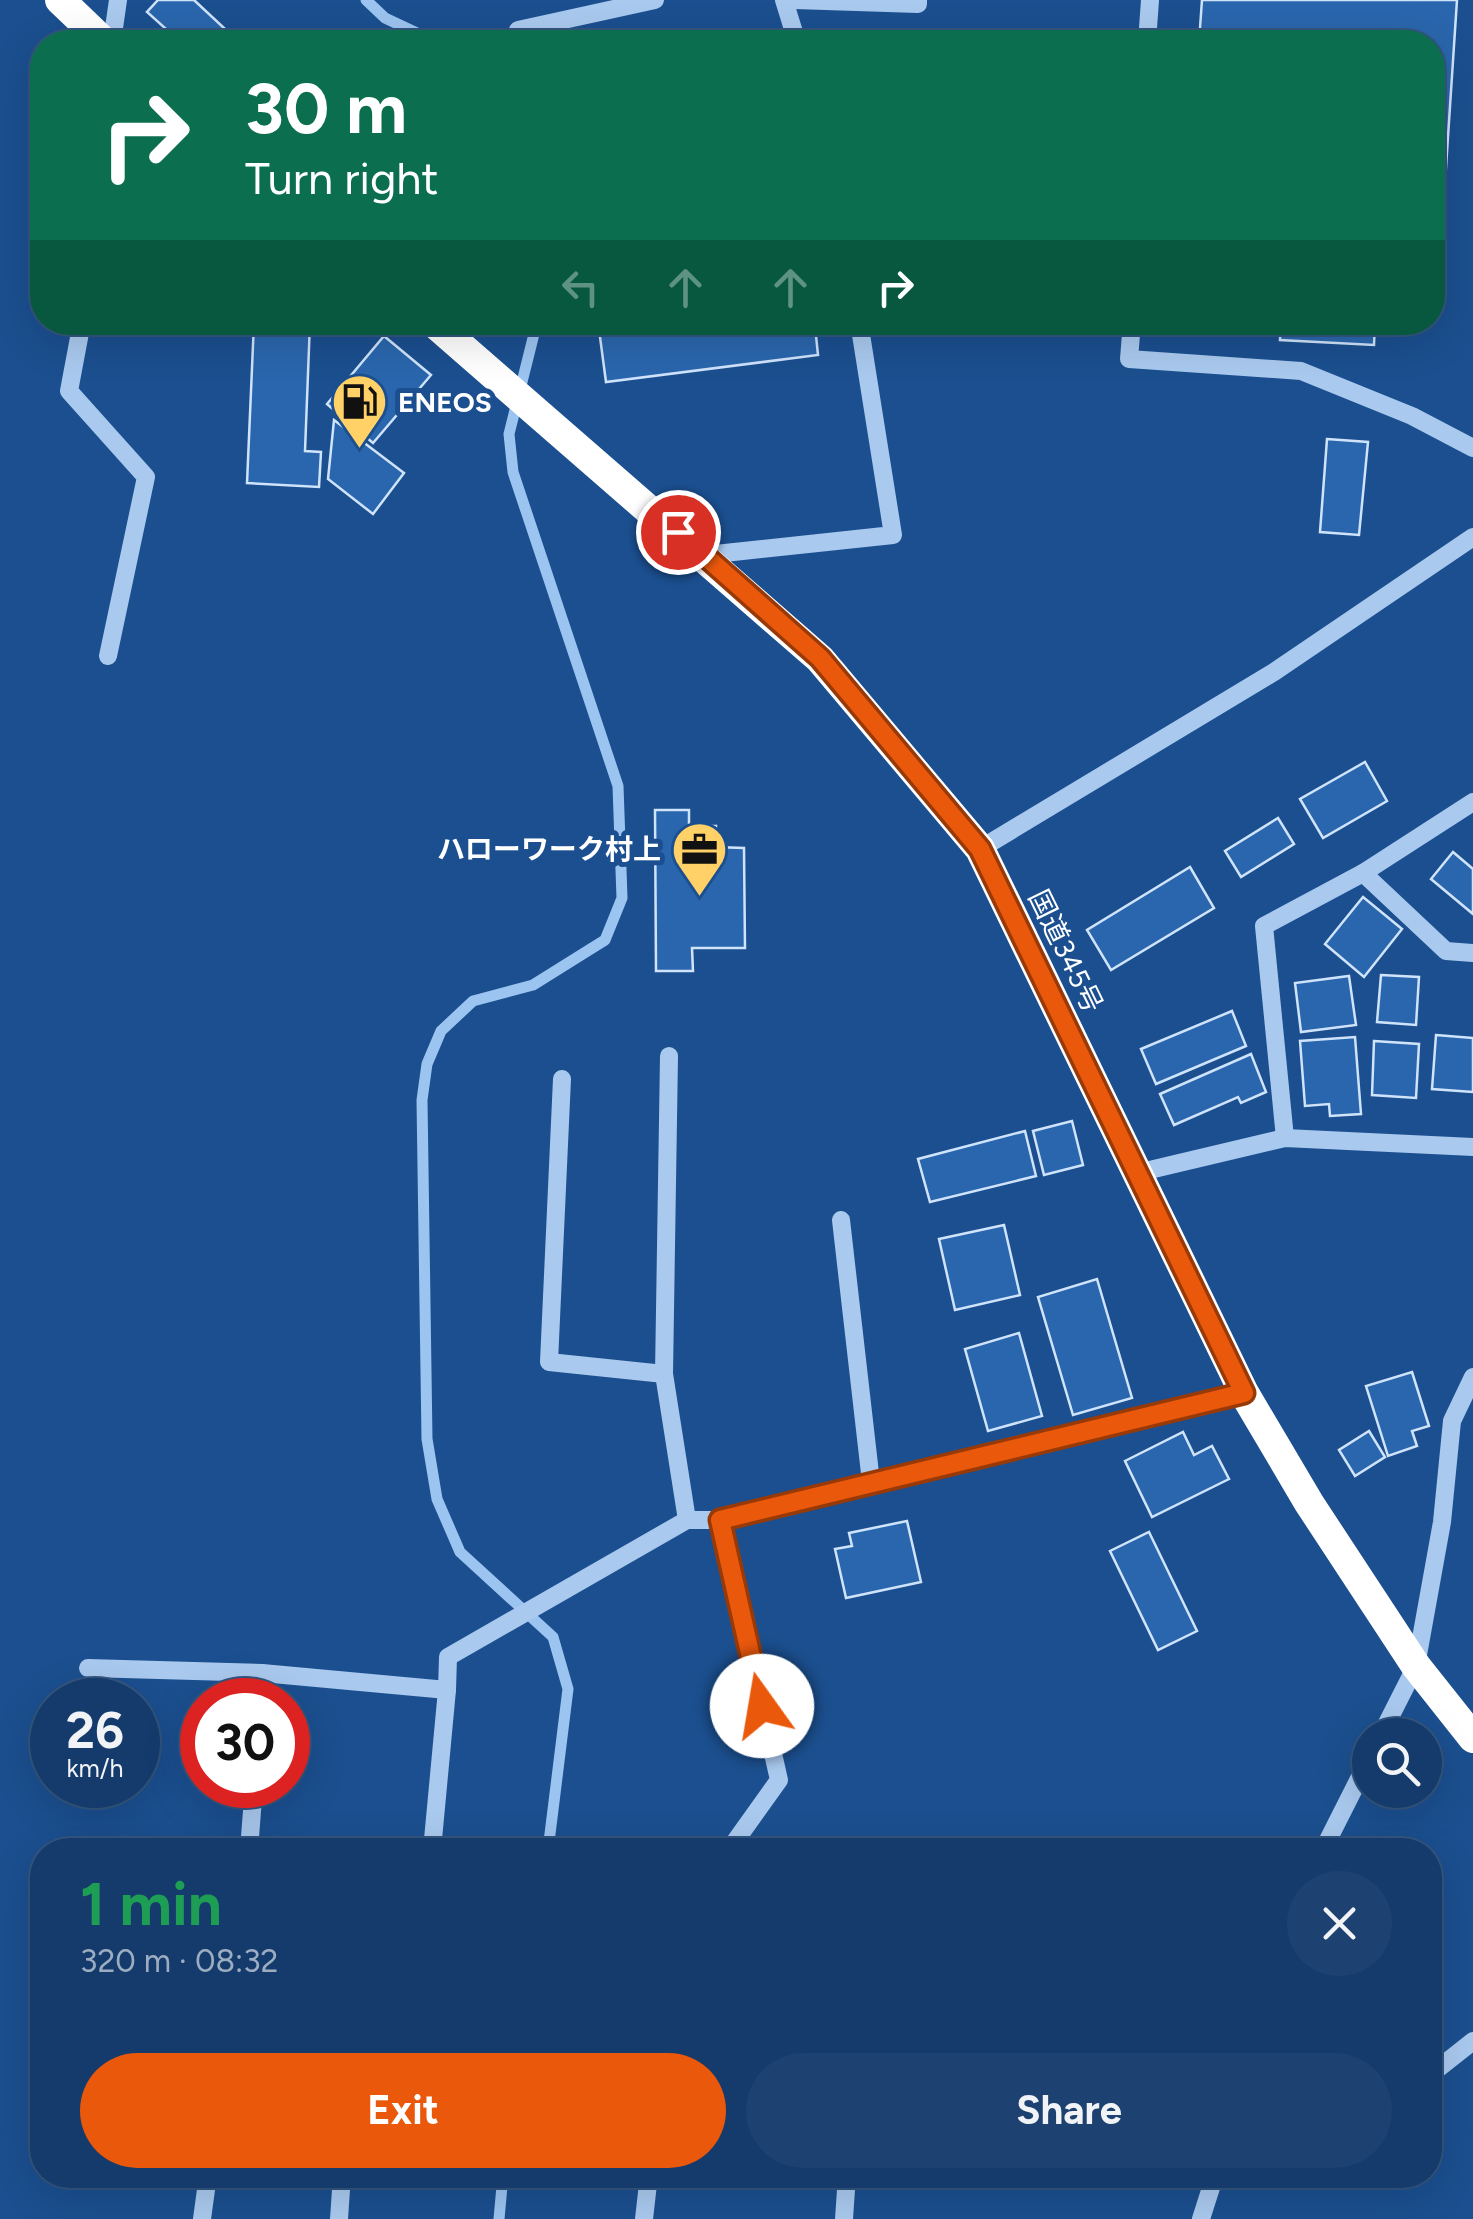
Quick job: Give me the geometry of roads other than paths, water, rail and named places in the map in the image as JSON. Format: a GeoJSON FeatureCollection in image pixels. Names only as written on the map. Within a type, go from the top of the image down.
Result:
{"type":"FeatureCollection","features":[{"type":"Feature","properties":{"kind":"highway"},"geometry":{"type":"LineString","coordinates":[[60,0],[91,30]]}},
{"type":"Feature","properties":{"kind":"highway","name":"国道345号"},"geometry":{"type":"LineString","coordinates":[[448,335],[820,658],[980,849],[1244,1393],[1309,1503],[1416,1666],[1473,1738]]}},
{"type":"Feature","properties":{"kind":"street"},"geometry":{"type":"LineString","coordinates":[[114,30],[118,0]]}},
{"type":"Feature","properties":{"kind":"street"},"geometry":{"type":"LineString","coordinates":[[518,30],[655,0]]}},
{"type":"Feature","properties":{"kind":"street"},"geometry":{"type":"LineString","coordinates":[[784,0],[793,30]]}},
{"type":"Feature","properties":{"kind":"street"},"geometry":{"type":"LineString","coordinates":[[794,0],[918,4],[918,0]]}},
{"type":"Feature","properties":{"kind":"street"},"geometry":{"type":"LineString","coordinates":[[1148,30],[1150,0]]}},
{"type":"Feature","properties":{"kind":"street"},"geometry":{"type":"LineString","coordinates":[[80,335],[69,391],[146,477],[108,656]]}},
{"type":"Feature","properties":{"kind":"street"},"geometry":{"type":"LineString","coordinates":[[706,555],[894,536],[862,335]]}},
{"type":"Feature","properties":{"kind":"street"},"geometry":{"type":"LineString","coordinates":[[1131,335],[1130,360],[1301,370],[1412,416],[1473,448]]}},
{"type":"Feature","properties":{"kind":"street"},"geometry":{"type":"LineString","coordinates":[[980,849],[1274,672],[1473,537]]}},
{"type":"Feature","properties":{"kind":"street"},"geometry":{"type":"LineString","coordinates":[[1285,1138],[1264,926],[1363,873],[1473,802]]}},
{"type":"Feature","properties":{"kind":"street"},"geometry":{"type":"LineString","coordinates":[[1363,873],[1446,951],[1473,954]]}},
{"type":"Feature","properties":{"kind":"street"},"geometry":{"type":"LineString","coordinates":[[669,1056],[664,1374],[687,1520]]}},
{"type":"Feature","properties":{"kind":"street"},"geometry":{"type":"LineString","coordinates":[[562,1079],[549,1362],[664,1374]]}},
{"type":"Feature","properties":{"kind":"street"},"geometry":{"type":"LineString","coordinates":[[1137,1174],[1285,1138],[1473,1147]]}},
{"type":"Feature","properties":{"kind":"street"},"geometry":{"type":"LineString","coordinates":[[840,1220],[871,1482]]}},
{"type":"Feature","properties":{"kind":"street"},"geometry":{"type":"LineString","coordinates":[[1390,1718],[1416,1666],[1442,1522],[1452,1421],[1473,1377]]}},
{"type":"Feature","properties":{"kind":"street"},"geometry":{"type":"LineString","coordinates":[[433,1838],[448,1657],[687,1520],[720,1520],[1244,1393]]}},
{"type":"Feature","properties":{"kind":"street"},"geometry":{"type":"LineString","coordinates":[[720,1520],[779,1780],[738,1838]]}},
{"type":"Feature","properties":{"kind":"street"},"geometry":{"type":"LineString","coordinates":[[88,1668],[262,1673],[447,1690]]}},
{"type":"Feature","properties":{"kind":"street"},"geometry":{"type":"LineString","coordinates":[[262,1673],[262,1678]]}},
{"type":"Feature","properties":{"kind":"street"},"geometry":{"type":"LineString","coordinates":[[1330,1838],[1352,1793]]}},
{"type":"Feature","properties":{"kind":"street"},"geometry":{"type":"LineString","coordinates":[[250,1838],[252,1808]]}},
{"type":"Feature","properties":{"kind":"street"},"geometry":{"type":"LineString","coordinates":[[1442,2060],[1473,2041]]}},
{"type":"Feature","properties":{"kind":"street"},"geometry":{"type":"LineString","coordinates":[[202,2219],[206,2188]]}},
{"type":"Feature","properties":{"kind":"street"},"geometry":{"type":"LineString","coordinates":[[339,2219],[341,2188]]}},
{"type":"Feature","properties":{"kind":"street"},"geometry":{"type":"LineString","coordinates":[[644,2219],[648,2188]]}},
{"type":"Feature","properties":{"kind":"street"},"geometry":{"type":"LineString","coordinates":[[844,2219],[846,2188]]}},
{"type":"Feature","properties":{"kind":"street"},"geometry":{"type":"LineString","coordinates":[[1201,2219],[1210,2188]]}},
{"type":"Feature","properties":{"kind":"waterway"},"geometry":{"type":"LineString","coordinates":[[366,0],[385,18],[410,30]]}},
{"type":"Feature","properties":{"kind":"waterway"},"geometry":{"type":"LineString","coordinates":[[534,335],[509,434],[513,472],[618,786],[622,898],[605,940],[533,985],[473,1001],[441,1031],[427,1064],[422,1100],[427,1439],[437,1499],[460,1552],[553,1637],[568,1689],[549,1838]]}},
{"type":"Feature","properties":{"kind":"waterway"},"geometry":{"type":"LineString","coordinates":[[499,2219],[502,2188]]}},
{"type":"Feature","properties":{"kind":"place","name":"ENEOS"},"geometry":{"type":"Point","coordinates":[359,451]}},
{"type":"Feature","properties":{"kind":"place","name":"ハローワーク村上"},"geometry":{"type":"Point","coordinates":[700,898]}}]}
